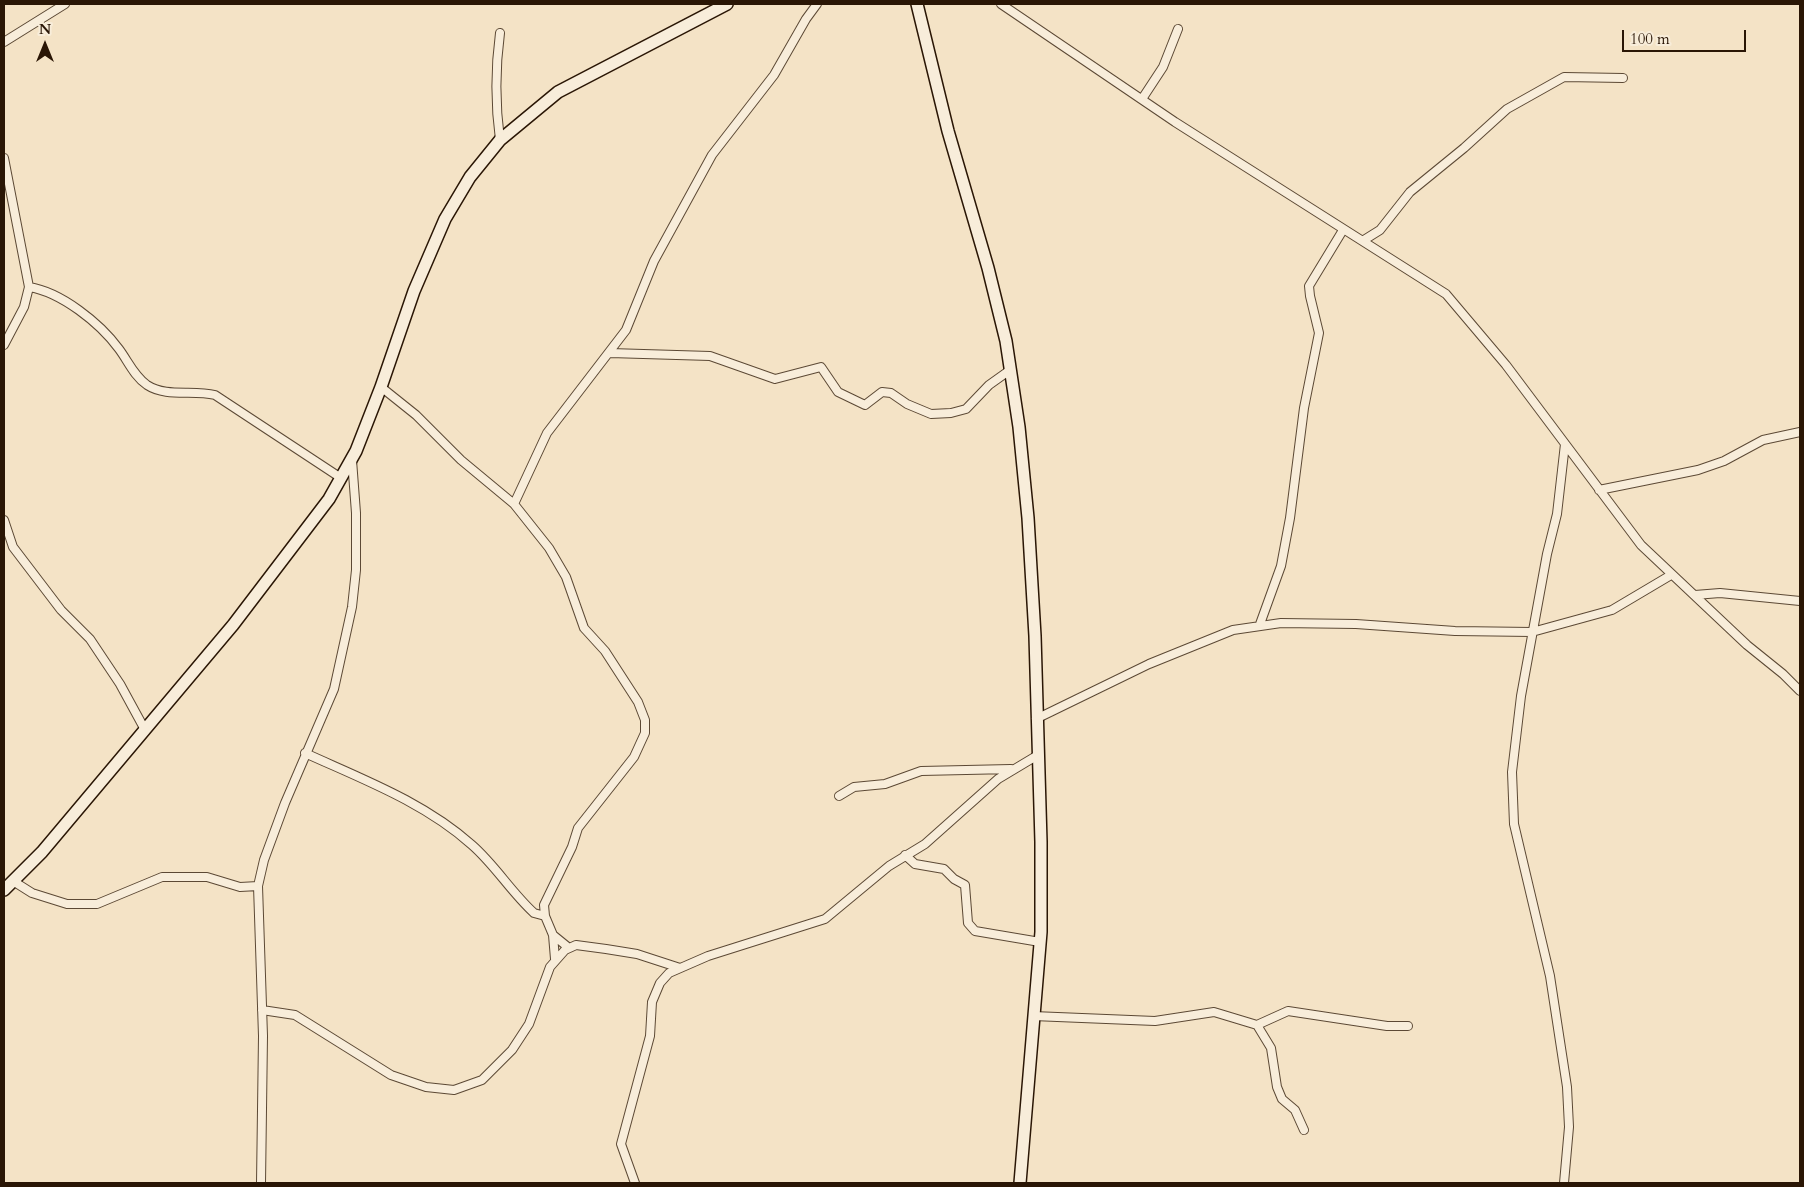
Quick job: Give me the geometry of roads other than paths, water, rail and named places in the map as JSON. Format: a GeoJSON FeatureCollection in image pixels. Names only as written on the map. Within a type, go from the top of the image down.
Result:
{"type":"FeatureCollection","features":[{"type":"Feature","properties":{"kind":"street"},"geometry":{"type":"LineString","coordinates":[[4,42],[65,4]]}},
{"type":"Feature","properties":{"kind":"street"},"geometry":{"type":"LineString","coordinates":[[4,890],[42,852],[233,624],[329,499],[352,458],[382,387],[414,291],[445,219],[470,177],[500,140],[558,92],[727,4]]}},
{"type":"Feature","properties":{"kind":"street"},"geometry":{"type":"LineString","coordinates":[[514,504],[547,434],[626,330],[654,261],[712,155],[774,75],[806,19],[817,4]]}},
{"type":"Feature","properties":{"kind":"street"},"geometry":{"type":"LineString","coordinates":[[917,4],[948,131],[988,268],[1006,341],[1028,518],[1035,636],[1041,842],[1040,942],[1020,1183]]}},
{"type":"Feature","properties":{"kind":"street"},"geometry":{"type":"LineString","coordinates":[[1001,4],[1142,100],[1446,294],[1506,365],[1641,545],[1747,645],[1783,674],[1800,691]]}},
{"type":"Feature","properties":{"kind":"street"},"geometry":{"type":"LineString","coordinates":[[1142,100],[1163,67],[1178,29]]}},
{"type":"Feature","properties":{"kind":"street"},"geometry":{"type":"LineString","coordinates":[[500,33],[495,68],[496,111],[500,140]]}},
{"type":"Feature","properties":{"kind":"street"},"geometry":{"type":"LineString","coordinates":[[1364,240],[1380,230],[1410,192],[1464,148],[1507,109],[1564,77],[1623,78]]}},
{"type":"Feature","properties":{"kind":"street"},"geometry":{"type":"LineString","coordinates":[[4,158],[29,287],[24,306],[4,345]]}},
{"type":"Feature","properties":{"kind":"street"},"geometry":{"type":"LineString","coordinates":[[1260,624],[1280,566],[1290,518],[1304,408],[1319,333],[1309,286],[1343,230]]}},
{"type":"Feature","properties":{"kind":"street"},"geometry":{"type":"LineString","coordinates":[[29,287],[43,289],[87,316],[106,332],[136,376],[148,386],[167,392],[205,392],[215,395],[341,478]]}},
{"type":"Feature","properties":{"kind":"street"},"geometry":{"type":"LineString","coordinates":[[610,353],[710,356],[775,379],[821,367],[838,392],[866,404],[882,392],[891,393],[908,404],[931,414],[952,413],[966,409],[988,385],[1010,370]]}},
{"type":"Feature","properties":{"kind":"street"},"geometry":{"type":"LineString","coordinates":[[382,387],[416,415],[461,460],[514,504],[549,548],[566,577],[584,628],[605,651],[638,702],[645,720],[645,733],[634,757],[578,828],[572,847],[544,904],[545,916],[553,935],[555,959]]}},
{"type":"Feature","properties":{"kind":"street"},"geometry":{"type":"LineString","coordinates":[[1599,490],[1698,470],[1724,461],[1763,440],[1800,432]]}},
{"type":"Feature","properties":{"kind":"street"},"geometry":{"type":"LineString","coordinates":[[1564,1183],[1569,1127],[1567,1087],[1542,939],[1514,824],[1512,772],[1513,753],[1532,632],[1557,514],[1565,444]]}},
{"type":"Feature","properties":{"kind":"street"},"geometry":{"type":"LineString","coordinates":[[261,1183],[262,1010],[258,886],[264,860],[305,753],[334,689],[352,607],[356,551],[356,514],[352,458]]}},
{"type":"Feature","properties":{"kind":"street"},"geometry":{"type":"LineString","coordinates":[[4,520],[13,547],[61,610],[90,639],[120,684],[144,728]]}},
{"type":"Feature","properties":{"kind":"street"},"geometry":{"type":"LineString","coordinates":[[1036,719],[1149,664],[1233,630],[1260,624],[1356,624],[1445,631],[1532,632],[1612,610],[1671,575]]}},
{"type":"Feature","properties":{"kind":"street"},"geometry":{"type":"LineString","coordinates":[[1695,595],[1720,593],[1800,601]]}},
{"type":"Feature","properties":{"kind":"street"},"geometry":{"type":"LineString","coordinates":[[305,753],[386,790],[430,814],[472,845],[534,913],[545,916]]}},
{"type":"Feature","properties":{"kind":"street"},"geometry":{"type":"LineString","coordinates":[[635,1183],[621,1144],[650,1036],[652,1002],[660,983],[669,973],[708,956],[825,919],[848,898],[905,855],[925,844],[1011,769],[1038,755]]}},
{"type":"Feature","properties":{"kind":"street"},"geometry":{"type":"LineString","coordinates":[[839,796],[854,787],[885,784],[921,771],[1011,769]]}},
{"type":"Feature","properties":{"kind":"street"},"geometry":{"type":"LineString","coordinates":[[905,855],[915,864],[944,869],[954,879],[965,885],[968,924],[975,931],[1040,942]]}},
{"type":"Feature","properties":{"kind":"street"},"geometry":{"type":"LineString","coordinates":[[13,881],[32,893],[67,904],[97,904],[162,877],[207,876],[240,887],[258,886]]}},
{"type":"Feature","properties":{"kind":"street"},"geometry":{"type":"LineString","coordinates":[[553,935],[569,948]]}},
{"type":"Feature","properties":{"kind":"street"},"geometry":{"type":"LineString","coordinates":[[262,1010],[295,1015],[391,1075],[426,1087],[454,1090],[482,1080],[512,1050],[529,1024],[550,967],[555,959],[569,948],[576,945],[637,954],[680,968]]}},
{"type":"Feature","properties":{"kind":"street"},"geometry":{"type":"LineString","coordinates":[[1033,1016],[1155,1022],[1214,1012],[1257,1025],[1288,1011],[1388,1026],[1408,1026]]}},
{"type":"Feature","properties":{"kind":"street"},"geometry":{"type":"LineString","coordinates":[[1257,1025],[1271,1048],[1277,1087],[1282,1099],[1295,1110],[1304,1130]]}}]}
